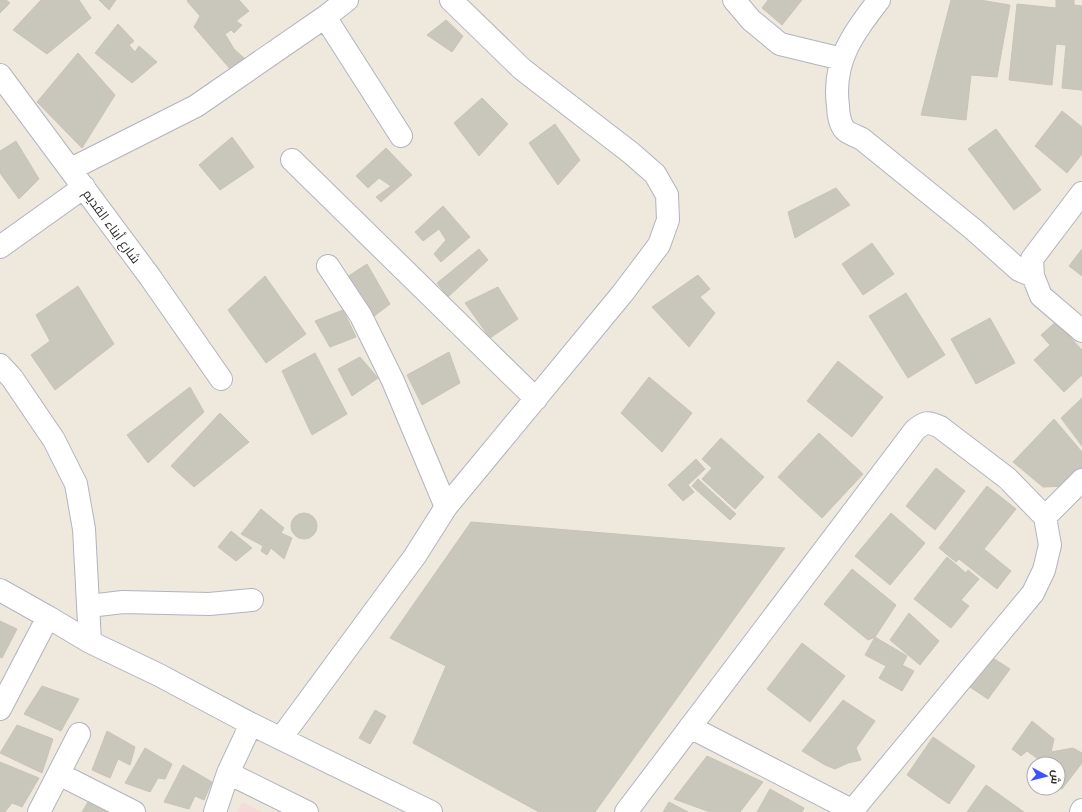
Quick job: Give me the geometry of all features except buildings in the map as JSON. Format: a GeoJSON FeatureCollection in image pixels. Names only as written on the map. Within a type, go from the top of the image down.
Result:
{"type":"FeatureCollection","features":[{"type":"Feature","properties":{"kind":"street"},"geometry":{"type":"LineString","coordinates":[[71,170],[196,106],[325,17],[347,0]]}},
{"type":"Feature","properties":{"kind":"street"},"geometry":{"type":"LineString","coordinates":[[280,738],[415,556],[446,507],[622,294],[659,245],[668,220],[667,195],[654,174],[637,158],[522,69],[451,0]]}},
{"type":"Feature","properties":{"kind":"street"},"geometry":{"type":"LineString","coordinates":[[734,0],[751,20],[780,44],[842,59]]}},
{"type":"Feature","properties":{"kind":"street"},"geometry":{"type":"LineString","coordinates":[[879,0],[855,31],[842,59],[836,90],[839,115],[845,130],[862,139],[973,229],[1019,270],[1033,276]]}},
{"type":"Feature","properties":{"kind":"street"},"geometry":{"type":"LineString","coordinates":[[325,17],[401,136]]}},
{"type":"Feature","properties":{"kind":"street","name":"شارع أبناء القديم"},"geometry":{"type":"LineString","coordinates":[[0,75],[150,277],[221,378]]}},
{"type":"Feature","properties":{"kind":"street"},"geometry":{"type":"LineString","coordinates":[[292,160],[536,399]]}},
{"type":"Feature","properties":{"kind":"street"},"geometry":{"type":"LineString","coordinates":[[0,247],[84,187]]}},
{"type":"Feature","properties":{"kind":"street"},"geometry":{"type":"LineString","coordinates":[[1082,193],[1032,259],[1033,276],[1041,296],[1082,331]]}},
{"type":"Feature","properties":{"kind":"street"},"geometry":{"type":"LineString","coordinates":[[328,266],[361,316],[393,381],[446,507]]}},
{"type":"Feature","properties":{"kind":"street"},"geometry":{"type":"LineString","coordinates":[[0,365],[12,378],[54,440],[76,484],[84,529],[90,642]]}},
{"type":"Feature","properties":{"kind":"street"},"geometry":{"type":"LineString","coordinates":[[626,812],[690,727],[915,430],[924,423],[931,422],[940,426],[1007,478],[1045,517],[1050,545],[1044,570],[1033,593],[854,811],[690,727]]}},
{"type":"Feature","properties":{"kind":"street"},"geometry":{"type":"LineString","coordinates":[[1045,517],[1082,480]]}},
{"type":"Feature","properties":{"kind":"street"},"geometry":{"type":"LineString","coordinates":[[0,590],[90,642],[159,675],[409,807],[431,812]]}},
{"type":"Feature","properties":{"kind":"street"},"geometry":{"type":"LineString","coordinates":[[89,606],[123,602],[209,604],[252,600]]}},
{"type":"Feature","properties":{"kind":"street"},"geometry":{"type":"LineString","coordinates":[[0,709],[7,680],[48,617]]}},
{"type":"Feature","properties":{"kind":"street"},"geometry":{"type":"LineString","coordinates":[[215,812],[228,774],[251,724]]}},
{"type":"Feature","properties":{"kind":"street"},"geometry":{"type":"LineString","coordinates":[[40,812],[79,734]]}},
{"type":"Feature","properties":{"kind":"street"},"geometry":{"type":"LineString","coordinates":[[59,774],[134,812]]}},
{"type":"Feature","properties":{"kind":"street"},"geometry":{"type":"LineString","coordinates":[[228,774],[307,812]]}},
{"type":"Feature","properties":{"kind":"shaded area"},"geometry":{"type":"Polygon","coordinates":[[[242,802],[262,812],[237,812],[242,802]]]}}]}
